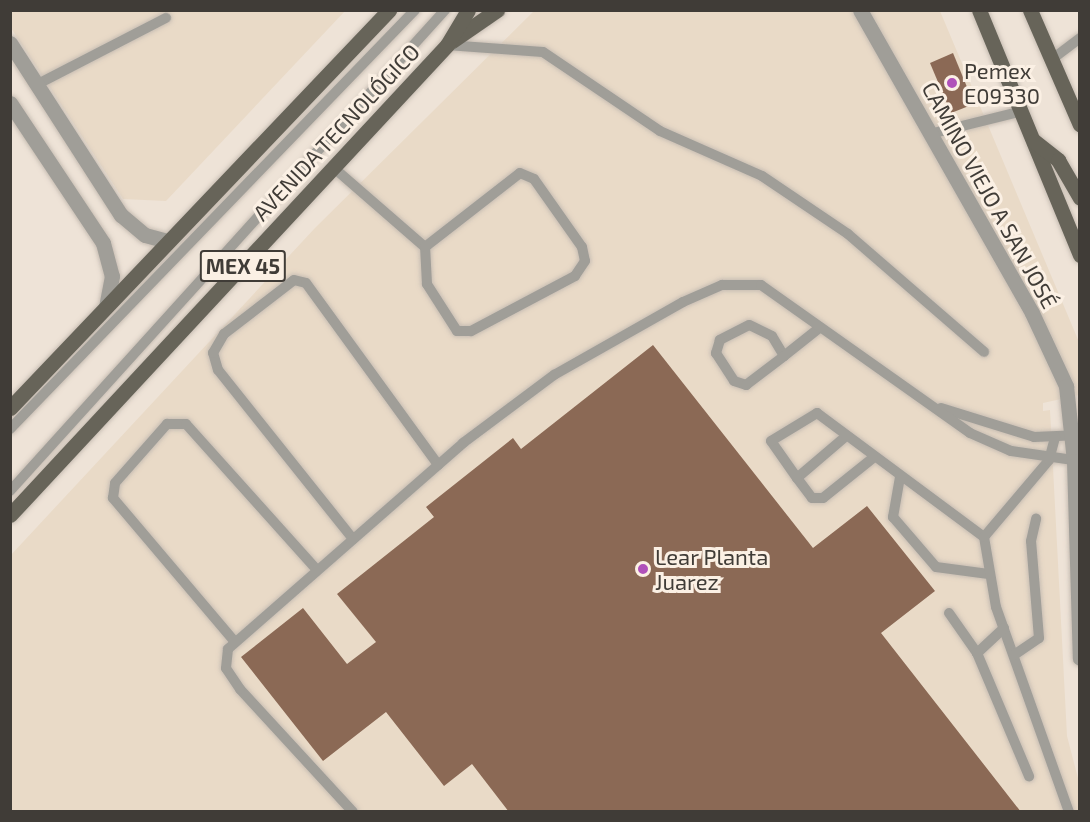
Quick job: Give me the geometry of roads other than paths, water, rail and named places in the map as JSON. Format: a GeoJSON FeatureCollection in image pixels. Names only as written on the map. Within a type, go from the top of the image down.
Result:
{"type":"FeatureCollection","features":[{"type":"Feature","properties":{"kind":"main road","name":"AVENIDA TECNOLÓGICO"},"geometry":{"type":"LineString","coordinates":[[10,408],[389,10]]}},
{"type":"Feature","properties":{"kind":"main road","name":"AVENIDA TECNOLÓGICO"},"geometry":{"type":"LineString","coordinates":[[10,515],[447,45],[468,10]]}},
{"type":"Feature","properties":{"kind":"main road"},"geometry":{"type":"LineString","coordinates":[[447,45],[497,10]]}},
{"type":"Feature","properties":{"kind":"main road"},"geometry":{"type":"LineString","coordinates":[[979,10],[1019,112],[1080,255]]}},
{"type":"Feature","properties":{"kind":"main road"},"geometry":{"type":"LineString","coordinates":[[1030,10],[1080,125]]}},
{"type":"Feature","properties":{"kind":"main road"},"geometry":{"type":"LineString","coordinates":[[1032,139],[1058,160],[1080,198]]}},
{"type":"Feature","properties":{"kind":"street","name":"CAMINO VIEJO A SAN JOSÉ"},"geometry":{"type":"LineString","coordinates":[[860,10],[1049,349],[1066,386],[1076,436],[1080,658]]}},
{"type":"Feature","properties":{"kind":"street"},"geometry":{"type":"LineString","coordinates":[[10,43],[122,215],[145,235],[167,241]]}},
{"type":"Feature","properties":{"kind":"street"},"geometry":{"type":"LineString","coordinates":[[10,103],[103,243],[112,276],[106,306]]}},
{"type":"Feature","properties":{"kind":"lane"},"geometry":{"type":"LineString","coordinates":[[10,429],[415,10]]}},
{"type":"Feature","properties":{"kind":"lane"},"geometry":{"type":"LineString","coordinates":[[10,492],[445,10]]}},
{"type":"Feature","properties":{"kind":"lane"},"geometry":{"type":"LineString","coordinates":[[38,84],[166,18]]}},
{"type":"Feature","properties":{"kind":"lane"},"geometry":{"type":"LineString","coordinates":[[1051,60],[1080,39]]}},
{"type":"Feature","properties":{"kind":"lane"},"geometry":{"type":"LineString","coordinates":[[447,45],[543,52],[660,131],[762,176],[848,234],[984,352]]}},
{"type":"Feature","properties":{"kind":"lane"},"geometry":{"type":"LineString","coordinates":[[930,134],[1019,112]]}},
{"type":"Feature","properties":{"kind":"lane"},"geometry":{"type":"LineString","coordinates":[[334,168],[425,247],[427,284],[450,327],[463,333],[574,276],[585,261],[582,247],[534,179],[520,173],[425,247]]}},
{"type":"Feature","properties":{"kind":"lane"},"geometry":{"type":"LineString","coordinates":[[353,539],[218,370],[213,352],[224,334],[294,280],[306,282],[438,465]]}},
{"type":"Feature","properties":{"kind":"lane"},"geometry":{"type":"LineString","coordinates":[[353,812],[240,689],[224,661],[235,642],[438,465],[592,351],[722,285],[761,285],[818,329],[871,358],[970,433],[1049,460],[1077,461]]}},
{"type":"Feature","properties":{"kind":"lane"},"geometry":{"type":"LineString","coordinates":[[784,356],[772,336],[749,325],[720,340],[716,352],[741,386],[784,356],[818,329]]}},
{"type":"Feature","properties":{"kind":"lane"},"geometry":{"type":"LineString","coordinates":[[933,406],[1016,433],[1055,438],[1076,436]]}},
{"type":"Feature","properties":{"kind":"lane"},"geometry":{"type":"LineString","coordinates":[[873,458],[823,498],[812,498],[771,441],[811,413],[984,537],[989,574],[1004,628],[1069,812]]}},
{"type":"Feature","properties":{"kind":"lane"},"geometry":{"type":"LineString","coordinates":[[235,642],[113,498],[114,483],[167,424],[186,424],[317,570]]}},
{"type":"Feature","properties":{"kind":"lane"},"geometry":{"type":"LineString","coordinates":[[798,478],[845,437]]}},
{"type":"Feature","properties":{"kind":"lane"},"geometry":{"type":"LineString","coordinates":[[984,537],[1049,460],[1055,438]]}},
{"type":"Feature","properties":{"kind":"lane"},"geometry":{"type":"LineString","coordinates":[[900,477],[893,517],[936,567],[989,574]]}},
{"type":"Feature","properties":{"kind":"lane"},"geometry":{"type":"LineString","coordinates":[[1014,655],[1039,638],[1031,541],[1036,519]]}},
{"type":"Feature","properties":{"kind":"lane"},"geometry":{"type":"LineString","coordinates":[[949,613],[976,653],[1029,776]]}},
{"type":"Feature","properties":{"kind":"lane"},"geometry":{"type":"LineString","coordinates":[[976,653],[1004,628]]}},
{"type":"Feature","properties":{"kind":"place","name":"Pemex E09330"},"geometry":{"type":"Point","coordinates":[952,83]}},
{"type":"Feature","properties":{"kind":"place","name":"Lear Planta Juarez"},"geometry":{"type":"Point","coordinates":[643,569]}}]}
